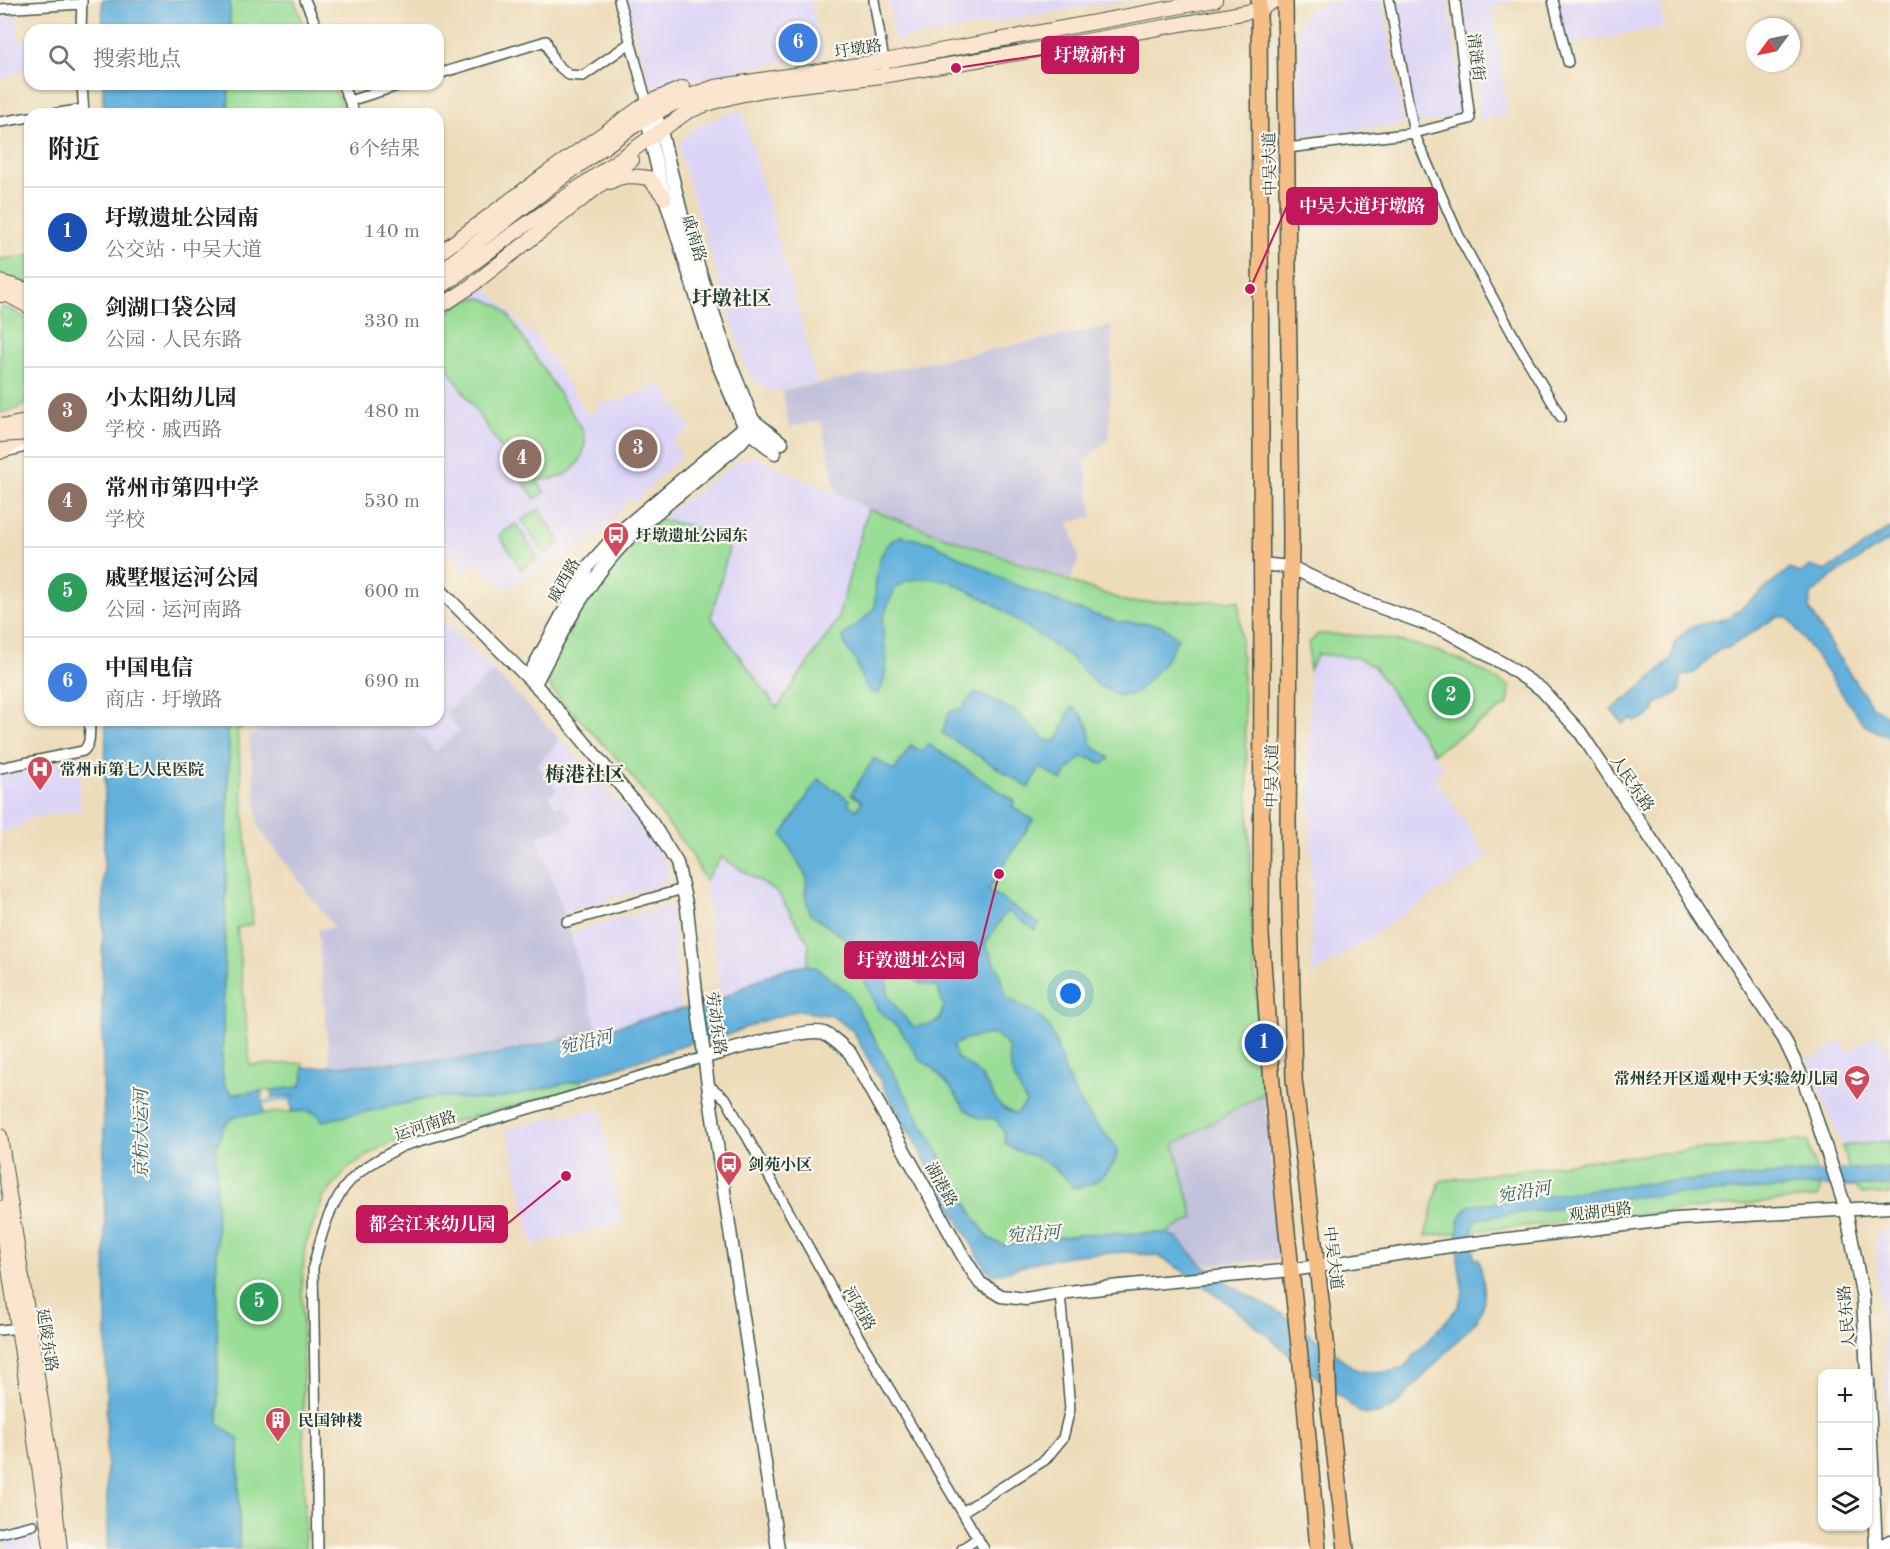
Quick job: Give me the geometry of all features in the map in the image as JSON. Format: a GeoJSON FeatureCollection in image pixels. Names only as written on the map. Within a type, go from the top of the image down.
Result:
{"type":"FeatureCollection","features":[{"type":"Feature","properties":{"kind":"main road","name":"圩墩路"},"geometry":{"type":"LineString","coordinates":[[649,111],[692,85],[716,82],[745,83],[884,61],[1215,0]]}},
{"type":"Feature","properties":{"kind":"main road","name":"圩墩路"},"geometry":{"type":"LineString","coordinates":[[444,285],[687,112],[720,99],[744,93],[886,75],[1259,5],[1275,0]]}},
{"type":"Feature","properties":{"kind":"main road","name":"中吴大道"},"geometry":{"type":"LineString","coordinates":[[1285,0],[1291,567],[1288,823],[1294,1079],[1327,1349],[1329,1407],[1346,1549]]}},
{"type":"Feature","properties":{"kind":"main road","name":"中吴大道"},"geometry":{"type":"LineString","coordinates":[[1259,5],[1261,935],[1273,1098],[1292,1270],[1318,1549]]}},
{"type":"Feature","properties":{"kind":"main road"},"geometry":{"type":"LineString","coordinates":[[444,268],[649,111]]}},
{"type":"Feature","properties":{"kind":"main road"},"geometry":{"type":"LineString","coordinates":[[444,251],[548,173],[649,111]]}},
{"type":"Feature","properties":{"kind":"main road"},"geometry":{"type":"LineString","coordinates":[[444,304],[467,289],[579,202],[630,161],[654,136]]}},
{"type":"Feature","properties":{"kind":"main road"},"geometry":{"type":"LineString","coordinates":[[531,221],[579,202],[618,177],[630,175],[649,178],[665,198]]}},
{"type":"Feature","properties":{"kind":"main road"},"geometry":{"type":"LineString","coordinates":[[0,282],[24,289]]}},
{"type":"Feature","properties":{"kind":"main road"},"geometry":{"type":"LineString","coordinates":[[0,295],[8,295],[24,304]]}},
{"type":"Feature","properties":{"kind":"main road"},"geometry":{"type":"LineString","coordinates":[[0,436],[24,421]]}},
{"type":"Feature","properties":{"kind":"main road"},"geometry":{"type":"LineString","coordinates":[[0,425],[24,422]]}},
{"type":"Feature","properties":{"kind":"main road"},"geometry":{"type":"LineString","coordinates":[[0,436],[24,434]]}},
{"type":"Feature","properties":{"kind":"main road"},"geometry":{"type":"LineString","coordinates":[[0,453],[24,437]]}},
{"type":"Feature","properties":{"kind":"main road","name":"延陵东路"},"geometry":{"type":"LineString","coordinates":[[0,1136],[51,1549]]}},
{"type":"Feature","properties":{"kind":"main road","name":"延陵东路"},"geometry":{"type":"LineString","coordinates":[[0,1208],[49,1453],[60,1549]]}},
{"type":"Feature","properties":{"kind":"street"},"geometry":{"type":"LineString","coordinates":[[305,0],[315,24]]}},
{"type":"Feature","properties":{"kind":"street","name":"戚南路"},"geometry":{"type":"LineString","coordinates":[[619,0],[649,111],[665,198],[717,362],[749,426],[778,448]]}},
{"type":"Feature","properties":{"kind":"street"},"geometry":{"type":"LineString","coordinates":[[874,0],[886,75]]}},
{"type":"Feature","properties":{"kind":"street"},"geometry":{"type":"LineString","coordinates":[[1389,0],[1414,133],[1459,236],[1561,417]]}},
{"type":"Feature","properties":{"kind":"street","name":"清涟街"},"geometry":{"type":"LineString","coordinates":[[1414,133],[1470,118],[1455,0]]}},
{"type":"Feature","properties":{"kind":"street"},"geometry":{"type":"LineString","coordinates":[[1553,0],[1568,62]]}},
{"type":"Feature","properties":{"kind":"street"},"geometry":{"type":"LineString","coordinates":[[0,9],[82,2],[81,24]]}},
{"type":"Feature","properties":{"kind":"street"},"geometry":{"type":"LineString","coordinates":[[444,72],[546,41],[554,62],[569,75],[583,76],[630,43]]}},
{"type":"Feature","properties":{"kind":"street"},"geometry":{"type":"LineString","coordinates":[[82,90],[84,108]]}},
{"type":"Feature","properties":{"kind":"street"},"geometry":{"type":"LineString","coordinates":[[344,90],[352,108]]}},
{"type":"Feature","properties":{"kind":"street"},"geometry":{"type":"LineString","coordinates":[[349,101],[385,90]]}},
{"type":"Feature","properties":{"kind":"street"},"geometry":{"type":"LineString","coordinates":[[0,122],[24,118]]}},
{"type":"Feature","properties":{"kind":"street"},"geometry":{"type":"LineString","coordinates":[[1287,148],[1414,133]]}},
{"type":"Feature","properties":{"kind":"street","name":"戚南路"},"geometry":{"type":"LineString","coordinates":[[654,136],[686,227],[749,426]]}},
{"type":"Feature","properties":{"kind":"street","name":"戚西路"},"geometry":{"type":"LineString","coordinates":[[531,680],[599,572],[626,541],[653,516],[731,452],[749,426]]}},
{"type":"Feature","properties":{"kind":"street"},"geometry":{"type":"LineString","coordinates":[[0,453],[24,447]]}},
{"type":"Feature","properties":{"kind":"street","name":"人民东路"},"geometry":{"type":"LineString","coordinates":[[1261,564],[1291,567],[1352,597],[1446,631],[1508,666],[1541,688],[1580,732],[1784,1039],[1804,1081],[1846,1210],[1863,1298],[1867,1369]]}},
{"type":"Feature","properties":{"kind":"street","name":"劳动东路"},"geometry":{"type":"LineString","coordinates":[[444,594],[531,680],[652,823],[677,863],[687,908],[708,1085],[778,1549]]}},
{"type":"Feature","properties":{"kind":"street"},"geometry":{"type":"LineString","coordinates":[[0,768],[83,751],[89,742],[90,726]]}},
{"type":"Feature","properties":{"kind":"street"},"geometry":{"type":"LineString","coordinates":[[567,922],[683,888]]}},
{"type":"Feature","properties":{"kind":"street","name":"湖港路"},"geometry":{"type":"LineString","coordinates":[[705,1057],[806,1032],[823,1033],[836,1041],[850,1053],[980,1283],[1001,1296],[1026,1299],[1184,1279],[1292,1270]]}},
{"type":"Feature","properties":{"kind":"street","name":"运河南路"},"geometry":{"type":"LineString","coordinates":[[318,1549],[313,1267],[324,1227],[338,1198],[352,1179],[403,1146],[705,1057]]}},
{"type":"Feature","properties":{"kind":"street","name":"河苑路"},"geometry":{"type":"LineString","coordinates":[[708,1085],[726,1100],[854,1329],[984,1549]]}},
{"type":"Feature","properties":{"kind":"street","name":"观湖西路"},"geometry":{"type":"LineString","coordinates":[[1317,1267],[1457,1245],[1674,1218],[1890,1207]]}},
{"type":"Feature","properties":{"kind":"street"},"geometry":{"type":"LineString","coordinates":[[1292,1270],[1317,1267]]}},
{"type":"Feature","properties":{"kind":"street"},"geometry":{"type":"LineString","coordinates":[[962,1512],[1044,1460],[1063,1438],[1070,1409],[1060,1293]]}},
{"type":"Feature","properties":{"kind":"street"},"geometry":{"type":"LineString","coordinates":[[0,1330],[24,1328]]}},
{"type":"Feature","properties":{"kind":"street"},"geometry":{"type":"LineString","coordinates":[[1870,1423],[1876,1549],[1890,1541]]}},
{"type":"Feature","properties":{"kind":"street"},"geometry":{"type":"LineString","coordinates":[[0,1533],[33,1525]]}},
{"type":"Feature","properties":{"kind":"street"},"geometry":{"type":"LineString","coordinates":[[962,1549],[978,1539]]}},
{"type":"Feature","properties":{"kind":"shaded area"},"geometry":{"type":"Polygon","coordinates":[[[626,0],[811,0],[823,56],[751,68],[657,88],[649,80],[626,0]]]}},
{"type":"Feature","properties":{"kind":"shaded area"},"geometry":{"type":"Polygon","coordinates":[[[889,0],[1134,0],[1076,8],[895,41],[889,0]]]}},
{"type":"Feature","properties":{"kind":"shaded area"},"geometry":{"type":"Polygon","coordinates":[[[1382,0],[1404,124],[1299,136],[1298,27],[1308,10],[1325,3],[1382,0]]]}},
{"type":"Feature","properties":{"kind":"shaded area"},"geometry":{"type":"Polygon","coordinates":[[[1395,0],[1448,0],[1465,114],[1414,125],[1395,0]]]}},
{"type":"Feature","properties":{"kind":"shaded area"},"geometry":{"type":"Polygon","coordinates":[[[1464,0],[1518,0],[1493,6],[1508,115],[1480,120],[1464,0]]]}},
{"type":"Feature","properties":{"kind":"shaded area"},"geometry":{"type":"Polygon","coordinates":[[[1559,0],[1659,0],[1664,27],[1571,44],[1564,39],[1558,13],[1559,0]]]}},
{"type":"Feature","properties":{"kind":"shaded area"},"geometry":{"type":"Polygon","coordinates":[[[17,15],[18,39],[24,40],[24,70],[0,81],[0,17],[17,15]]]}},
{"type":"Feature","properties":{"kind":"shaded area"},"geometry":{"type":"Polygon","coordinates":[[[742,109],[818,383],[769,392],[748,374],[680,154],[681,140],[700,125],[742,109]]]}},
{"type":"Feature","properties":{"kind":"shaded area"},"geometry":{"type":"Polygon","coordinates":[[[484,285],[525,330],[534,333],[589,415],[603,401],[617,402],[661,383],[691,429],[672,442],[681,455],[634,503],[630,498],[599,535],[506,589],[476,561],[465,572],[444,542],[444,313],[484,285]]]}},
{"type":"Feature","properties":{"kind":"shaded area"},"geometry":{"type":"Polygon","coordinates":[[[1112,326],[1109,438],[1085,461],[1093,517],[1069,522],[1079,557],[1071,580],[868,509],[837,493],[821,421],[789,427],[782,391],[1112,326]]]}},
{"type":"Feature","properties":{"kind":"shaded area"},"geometry":{"type":"Polygon","coordinates":[[[753,456],[868,509],[837,621],[777,708],[711,617],[729,549],[678,522],[660,519],[737,462],[753,456]]]}},
{"type":"Feature","properties":{"kind":"shaded area"},"geometry":{"type":"Polygon","coordinates":[[[444,619],[494,672],[446,712],[460,731],[434,753],[413,726],[444,726],[444,619]]]}},
{"type":"Feature","properties":{"kind":"shaded area"},"geometry":{"type":"Polygon","coordinates":[[[1318,653],[1357,658],[1373,666],[1444,768],[1434,776],[1489,858],[1312,976],[1309,670],[1318,653]]]}},
{"type":"Feature","properties":{"kind":"shaded area"},"geometry":{"type":"Polygon","coordinates":[[[494,672],[561,740],[537,765],[557,790],[549,796],[556,807],[561,804],[574,820],[568,825],[537,836],[564,913],[598,1031],[481,1058],[330,1066],[318,930],[334,927],[259,828],[249,737],[265,726],[413,726],[435,752],[460,731],[445,712],[494,672]]]}},
{"type":"Feature","properties":{"kind":"shaded area"},"geometry":{"type":"Polygon","coordinates":[[[561,740],[648,833],[670,872],[667,880],[662,884],[564,913],[537,836],[568,825],[549,796],[557,790],[536,765],[561,740]]]}},
{"type":"Feature","properties":{"kind":"shaded area","name":"常州市第七人民医院"},"geometry":{"type":"Polygon","coordinates":[[[76,757],[79,761],[80,810],[26,819],[26,823],[0,834],[0,774],[76,757]]]}},
{"type":"Feature","properties":{"kind":"shaded area"},"geometry":{"type":"Polygon","coordinates":[[[721,857],[778,893],[809,943],[807,965],[781,970],[721,999],[705,881],[721,857]]]}},
{"type":"Feature","properties":{"kind":"shaded area"},"geometry":{"type":"Polygon","coordinates":[[[669,906],[671,911],[680,1009],[598,1031],[569,933],[669,906]]]}},
{"type":"Feature","properties":{"kind":"shaded area","name":"常州经开区遥观中天实验幼儿园"},"geometry":{"type":"Polygon","coordinates":[[[1877,1033],[1890,1052],[1890,1141],[1842,1146],[1807,1058],[1810,1056],[1813,1060],[1841,1041],[1849,1052],[1877,1033]]]}},
{"type":"Feature","properties":{"kind":"shaded area"},"geometry":{"type":"Polygon","coordinates":[[[1264,1093],[1280,1259],[1202,1265],[1186,1246],[1166,1233],[1194,1218],[1173,1144],[1264,1093]]]}},
{"type":"Feature","properties":{"kind":"shaded area"},"geometry":{"type":"Polygon","coordinates":[[[600,1110],[622,1223],[533,1244],[507,1129],[547,1118],[600,1110]]]}},
{"type":"Feature","properties":{"kind":"shaded area"},"geometry":{"type":"Polygon","coordinates":[[[1890,1229],[1890,1496],[1886,1357],[1875,1239],[1879,1231],[1890,1229]]]}},
{"type":"Feature","properties":{"kind":"shaded area"},"geometry":{"type":"Polygon","coordinates":[[[33,1525],[38,1549],[6,1549],[3,1532],[33,1525]]]}},
{"type":"Feature","properties":{"kind":"green space"},"geometry":{"type":"Polygon","coordinates":[[[230,0],[294,0],[304,24],[230,24],[230,0]]]}},
{"type":"Feature","properties":{"kind":"green space"},"geometry":{"type":"Polygon","coordinates":[[[229,90],[334,90],[344,108],[228,108],[229,90]]]}},
{"type":"Feature","properties":{"kind":"green space"},"geometry":{"type":"Polygon","coordinates":[[[24,257],[24,282],[0,276],[0,259],[24,257]]]}},
{"type":"Feature","properties":{"kind":"green space"},"geometry":{"type":"Polygon","coordinates":[[[482,298],[500,306],[507,313],[583,430],[584,451],[580,460],[574,468],[557,478],[536,479],[545,493],[535,499],[444,363],[444,319],[461,303],[482,298]]]}},
{"type":"Feature","properties":{"kind":"green space"},"geometry":{"type":"Polygon","coordinates":[[[0,307],[12,310],[24,317],[24,403],[16,409],[0,413],[0,307]]]}},
{"type":"Feature","properties":{"kind":"green space"},"geometry":{"type":"Polygon","coordinates":[[[539,509],[561,543],[544,554],[522,520],[539,509]]]}},
{"type":"Feature","properties":{"kind":"green space"},"geometry":{"type":"Polygon","coordinates":[[[868,509],[1128,602],[1239,601],[1248,785],[1252,940],[1264,1093],[1174,1144],[1194,1218],[1166,1233],[1085,1234],[1003,1245],[990,1239],[837,999],[799,994],[807,965],[809,943],[778,893],[721,857],[705,881],[692,855],[624,766],[552,690],[547,679],[549,666],[597,585],[623,555],[660,519],[692,526],[729,549],[711,617],[777,708],[837,621],[868,509]]]}},
{"type":"Feature","properties":{"kind":"green space"},"geometry":{"type":"Polygon","coordinates":[[[516,524],[538,558],[521,569],[499,535],[516,524]]]}},
{"type":"Feature","properties":{"kind":"green space"},"geometry":{"type":"Polygon","coordinates":[[[1318,634],[1376,637],[1434,650],[1480,670],[1510,687],[1508,704],[1434,753],[1373,666],[1357,658],[1318,654],[1309,670],[1309,643],[1318,634]]]}},
{"type":"Feature","properties":{"kind":"green space"},"geometry":{"type":"Polygon","coordinates":[[[227,726],[245,726],[237,730],[253,924],[237,928],[250,1065],[303,1063],[304,1077],[301,1085],[294,1088],[233,1094],[225,1086],[222,1071],[229,747],[227,726]]]}},
{"type":"Feature","properties":{"kind":"green space"},"geometry":{"type":"Polygon","coordinates":[[[581,1080],[583,1087],[424,1130],[381,1147],[347,1169],[323,1199],[305,1246],[302,1283],[305,1549],[239,1549],[239,1440],[218,1424],[216,1149],[222,1130],[230,1119],[242,1114],[307,1111],[318,1114],[323,1121],[435,1097],[491,1100],[581,1080]]]}},
{"type":"Feature","properties":{"kind":"green space"},"geometry":{"type":"Polygon","coordinates":[[[1807,1140],[1821,1187],[1817,1197],[1425,1236],[1440,1181],[1600,1159],[1807,1140]]]}},
{"type":"Feature","properties":{"kind":"green space"},"geometry":{"type":"Polygon","coordinates":[[[1890,1141],[1890,1194],[1862,1194],[1854,1186],[1842,1146],[1890,1141]]]}},
{"type":"Feature","properties":{"kind":"water"},"geometry":{"type":"Polygon","coordinates":[[[102,0],[230,0],[230,24],[103,24],[102,0]]]}},
{"type":"Feature","properties":{"kind":"water"},"geometry":{"type":"Polygon","coordinates":[[[103,90],[229,90],[228,108],[103,108],[103,90]]]}},
{"type":"Feature","properties":{"kind":"water"},"geometry":{"type":"Polygon","coordinates":[[[1890,528],[1890,540],[1837,573],[1811,595],[1809,608],[1834,651],[1872,706],[1890,718],[1890,738],[1864,725],[1791,621],[1785,617],[1776,617],[1728,648],[1717,651],[1699,670],[1681,678],[1679,692],[1653,706],[1656,709],[1647,717],[1635,721],[1633,718],[1623,724],[1611,710],[1646,683],[1671,659],[1676,640],[1692,626],[1729,618],[1789,569],[1800,573],[1810,566],[1826,571],[1890,528]]]}},
{"type":"Feature","properties":{"kind":"water"},"geometry":{"type":"Polygon","coordinates":[[[901,536],[933,543],[1011,583],[1080,610],[1118,622],[1161,625],[1178,638],[1164,662],[1146,683],[1132,695],[1117,695],[1096,684],[1070,657],[992,603],[949,581],[925,578],[906,581],[895,589],[882,623],[887,661],[884,681],[879,693],[871,693],[860,675],[843,636],[875,607],[876,577],[881,557],[892,541],[901,536]]]}},
{"type":"Feature","properties":{"kind":"water"},"geometry":{"type":"Polygon","coordinates":[[[975,692],[1015,711],[1047,741],[1056,741],[1072,707],[1085,719],[1092,747],[1110,758],[1103,764],[1082,757],[1067,771],[1062,781],[1040,767],[1029,788],[942,733],[949,712],[962,708],[975,692]]]}},
{"type":"Feature","properties":{"kind":"water","name":"京杭大运河"},"geometry":{"type":"Polygon","coordinates":[[[106,726],[227,726],[229,747],[222,1071],[225,1086],[233,1094],[262,1091],[263,1114],[243,1115],[231,1120],[222,1130],[216,1149],[218,1424],[239,1440],[239,1549],[107,1549],[102,983],[106,726]]]}},
{"type":"Feature","properties":{"kind":"water"},"geometry":{"type":"Polygon","coordinates":[[[928,744],[1015,801],[1012,806],[1033,820],[988,890],[1039,924],[1035,930],[1007,911],[985,944],[998,969],[1007,998],[1035,1013],[1045,1022],[1054,1037],[1074,1091],[1089,1116],[1118,1150],[1113,1165],[1103,1176],[1089,1185],[1074,1188],[1047,1163],[1017,1151],[1005,1143],[1004,1132],[996,1119],[979,1118],[965,1109],[954,1092],[931,1066],[921,1061],[900,1029],[878,1010],[858,966],[855,950],[843,937],[810,914],[805,895],[807,878],[782,835],[818,779],[850,800],[848,804],[857,810],[862,801],[851,794],[874,758],[894,771],[911,745],[922,752],[928,744]],[[901,972],[887,980],[888,996],[899,1011],[913,1027],[939,1020],[944,1006],[937,987],[919,983],[901,972]],[[989,1034],[966,1039],[953,1045],[956,1057],[980,1075],[1000,1105],[1016,1114],[1026,1103],[1012,1070],[1009,1048],[998,1036],[989,1034]]]}},
{"type":"Feature","properties":{"kind":"water"},"geometry":{"type":"Polygon","coordinates":[[[807,965],[817,968],[848,992],[978,1223],[990,1239],[1003,1245],[1085,1234],[1166,1233],[1178,1238],[1202,1265],[1241,1292],[1282,1314],[1357,1370],[1375,1373],[1404,1367],[1458,1307],[1463,1292],[1458,1260],[1458,1228],[1460,1217],[1468,1206],[1626,1185],[1890,1167],[1890,1186],[1813,1186],[1633,1197],[1477,1219],[1473,1227],[1474,1259],[1479,1259],[1484,1297],[1477,1320],[1396,1405],[1382,1412],[1370,1414],[1359,1412],[1229,1304],[1158,1256],[1127,1252],[1075,1255],[1040,1261],[994,1275],[985,1268],[852,1030],[830,1015],[797,1011],[765,1020],[720,1038],[697,1041],[581,1080],[491,1100],[435,1097],[323,1121],[314,1113],[292,1112],[291,1098],[295,1096],[272,1097],[272,1090],[301,1085],[304,1077],[303,1068],[481,1058],[721,999],[781,970],[807,965]]]}},
{"type":"Feature","properties":{"kind":"waterway","name":"宛沿河"},"geometry":{"type":"LineString","coordinates":[[261,1103],[294,1098]]}},
{"type":"Feature","properties":{"kind":"place","name":"中国电信"},"geometry":{"type":"Point","coordinates":[798,43]}},
{"type":"Feature","properties":{"kind":"place","name":"圩墩新村"},"geometry":{"type":"Point","coordinates":[956,68]}},
{"type":"Feature","properties":{"kind":"place","name":"中吴大道圩墩路"},"geometry":{"type":"Point","coordinates":[1250,289]}},
{"type":"Feature","properties":{"kind":"place","name":"小太阳幼儿园"},"geometry":{"type":"Point","coordinates":[638,449]}},
{"type":"Feature","properties":{"kind":"place","name":"常州市第四中学"},"geometry":{"type":"Point","coordinates":[522,459]}},
{"type":"Feature","properties":{"kind":"place","name":"圩墩遗址公园东"},"geometry":{"type":"Point","coordinates":[616,558]}},
{"type":"Feature","properties":{"kind":"place","name":"剑湖口袋公园"},"geometry":{"type":"Point","coordinates":[1451,696]}},
{"type":"Feature","properties":{"kind":"place","name":"常州市第七人民医院"},"geometry":{"type":"Point","coordinates":[40,792]}},
{"type":"Feature","properties":{"kind":"place","name":"圩敦遗址公园"},"geometry":{"type":"Point","coordinates":[999,874]}},
{"type":"Feature","properties":{"kind":"place","name":"圩墩遗址公园南"},"geometry":{"type":"Point","coordinates":[1264,1043]}},
{"type":"Feature","properties":{"kind":"place","name":"常州经开区遥观中天实验幼儿园"},"geometry":{"type":"Point","coordinates":[1857,1101]}},
{"type":"Feature","properties":{"kind":"place","name":"都会江来幼儿园"},"geometry":{"type":"Point","coordinates":[566,1176]}},
{"type":"Feature","properties":{"kind":"place","name":"剑苑小区"},"geometry":{"type":"Point","coordinates":[729,1187]}},
{"type":"Feature","properties":{"kind":"place","name":"戚墅堰运河公园"},"geometry":{"type":"Point","coordinates":[259,1302]}},
{"type":"Feature","properties":{"kind":"place","name":"民国钟楼"},"geometry":{"type":"Point","coordinates":[278,1443]}},
{"type":"Feature","properties":{"kind":"district","name":"圩墩社区"},"geometry":{"type":"Point","coordinates":[732,298]}},
{"type":"Feature","properties":{"kind":"district","name":"梅港社区"},"geometry":{"type":"Point","coordinates":[585,774]}}]}
